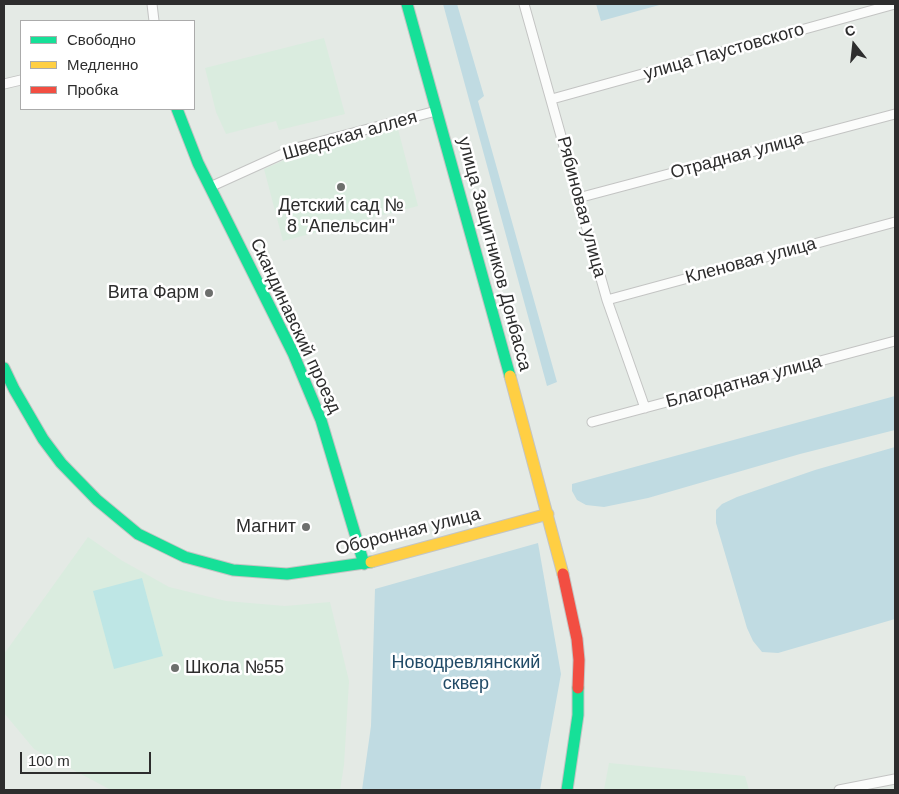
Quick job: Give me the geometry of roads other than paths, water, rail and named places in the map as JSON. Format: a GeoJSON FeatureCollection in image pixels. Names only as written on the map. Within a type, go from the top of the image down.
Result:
{"type":"FeatureCollection","features":[{"type":"Feature","properties":{"kind":"street"},"geometry":{"type":"LineString","coordinates":[[152,4],[154,20]]}},
{"type":"Feature","properties":{"kind":"street","name":"улица Защитников Донбасса"},"geometry":{"type":"LineString","coordinates":[[407,4],[548,514],[577,639],[579,660],[578,715],[567,790]]}},
{"type":"Feature","properties":{"kind":"street","name":"Рябиновая улица"},"geometry":{"type":"LineString","coordinates":[[524,4],[607,300],[645,408]]}},
{"type":"Feature","properties":{"kind":"street","name":"улица Паустовского"},"geometry":{"type":"LineString","coordinates":[[552,100],[895,4]]}},
{"type":"Feature","properties":{"kind":"street"},"geometry":{"type":"LineString","coordinates":[[4,84],[20,80]]}},
{"type":"Feature","properties":{"kind":"street","name":"Скандинавский проезд"},"geometry":{"type":"LineString","coordinates":[[177,110],[198,163],[293,353],[321,420],[364,564]]}},
{"type":"Feature","properties":{"kind":"street","name":"Шведская аллея"},"geometry":{"type":"LineString","coordinates":[[210,187],[296,148],[436,110]]}},
{"type":"Feature","properties":{"kind":"street","name":"Отрадная улица"},"geometry":{"type":"LineString","coordinates":[[578,198],[895,114]]}},
{"type":"Feature","properties":{"kind":"street","name":"Кленовая улица"},"geometry":{"type":"LineString","coordinates":[[607,300],[895,222]]}},
{"type":"Feature","properties":{"kind":"street","name":"Благодатная улица"},"geometry":{"type":"LineString","coordinates":[[592,422],[895,341]]}},
{"type":"Feature","properties":{"kind":"street","name":"Оборонная улица"},"geometry":{"type":"LineString","coordinates":[[4,368],[28,414],[61,463],[97,500],[138,534],[185,557],[234,570],[287,574],[364,564],[548,514]]}},
{"type":"Feature","properties":{"kind":"street"},"geometry":{"type":"LineString","coordinates":[[839,790],[894,780],[894,790]]}},
{"type":"Feature","properties":{"kind":"place","name":"Детский сад № 8 \"Апельсин\""},"geometry":{"type":"Point","coordinates":[341,187]}},
{"type":"Feature","properties":{"kind":"place","name":"Вита Фарм"},"geometry":{"type":"Point","coordinates":[209,293]}},
{"type":"Feature","properties":{"kind":"place","name":"Магнит"},"geometry":{"type":"Point","coordinates":[306,527]}},
{"type":"Feature","properties":{"kind":"place","name":"Школа №55"},"geometry":{"type":"Point","coordinates":[175,668]}},
{"type":"Feature","properties":{"kind":"park label","name":"Новодревлянский сквер"},"geometry":{"type":"Point","coordinates":[466,673]}}]}
